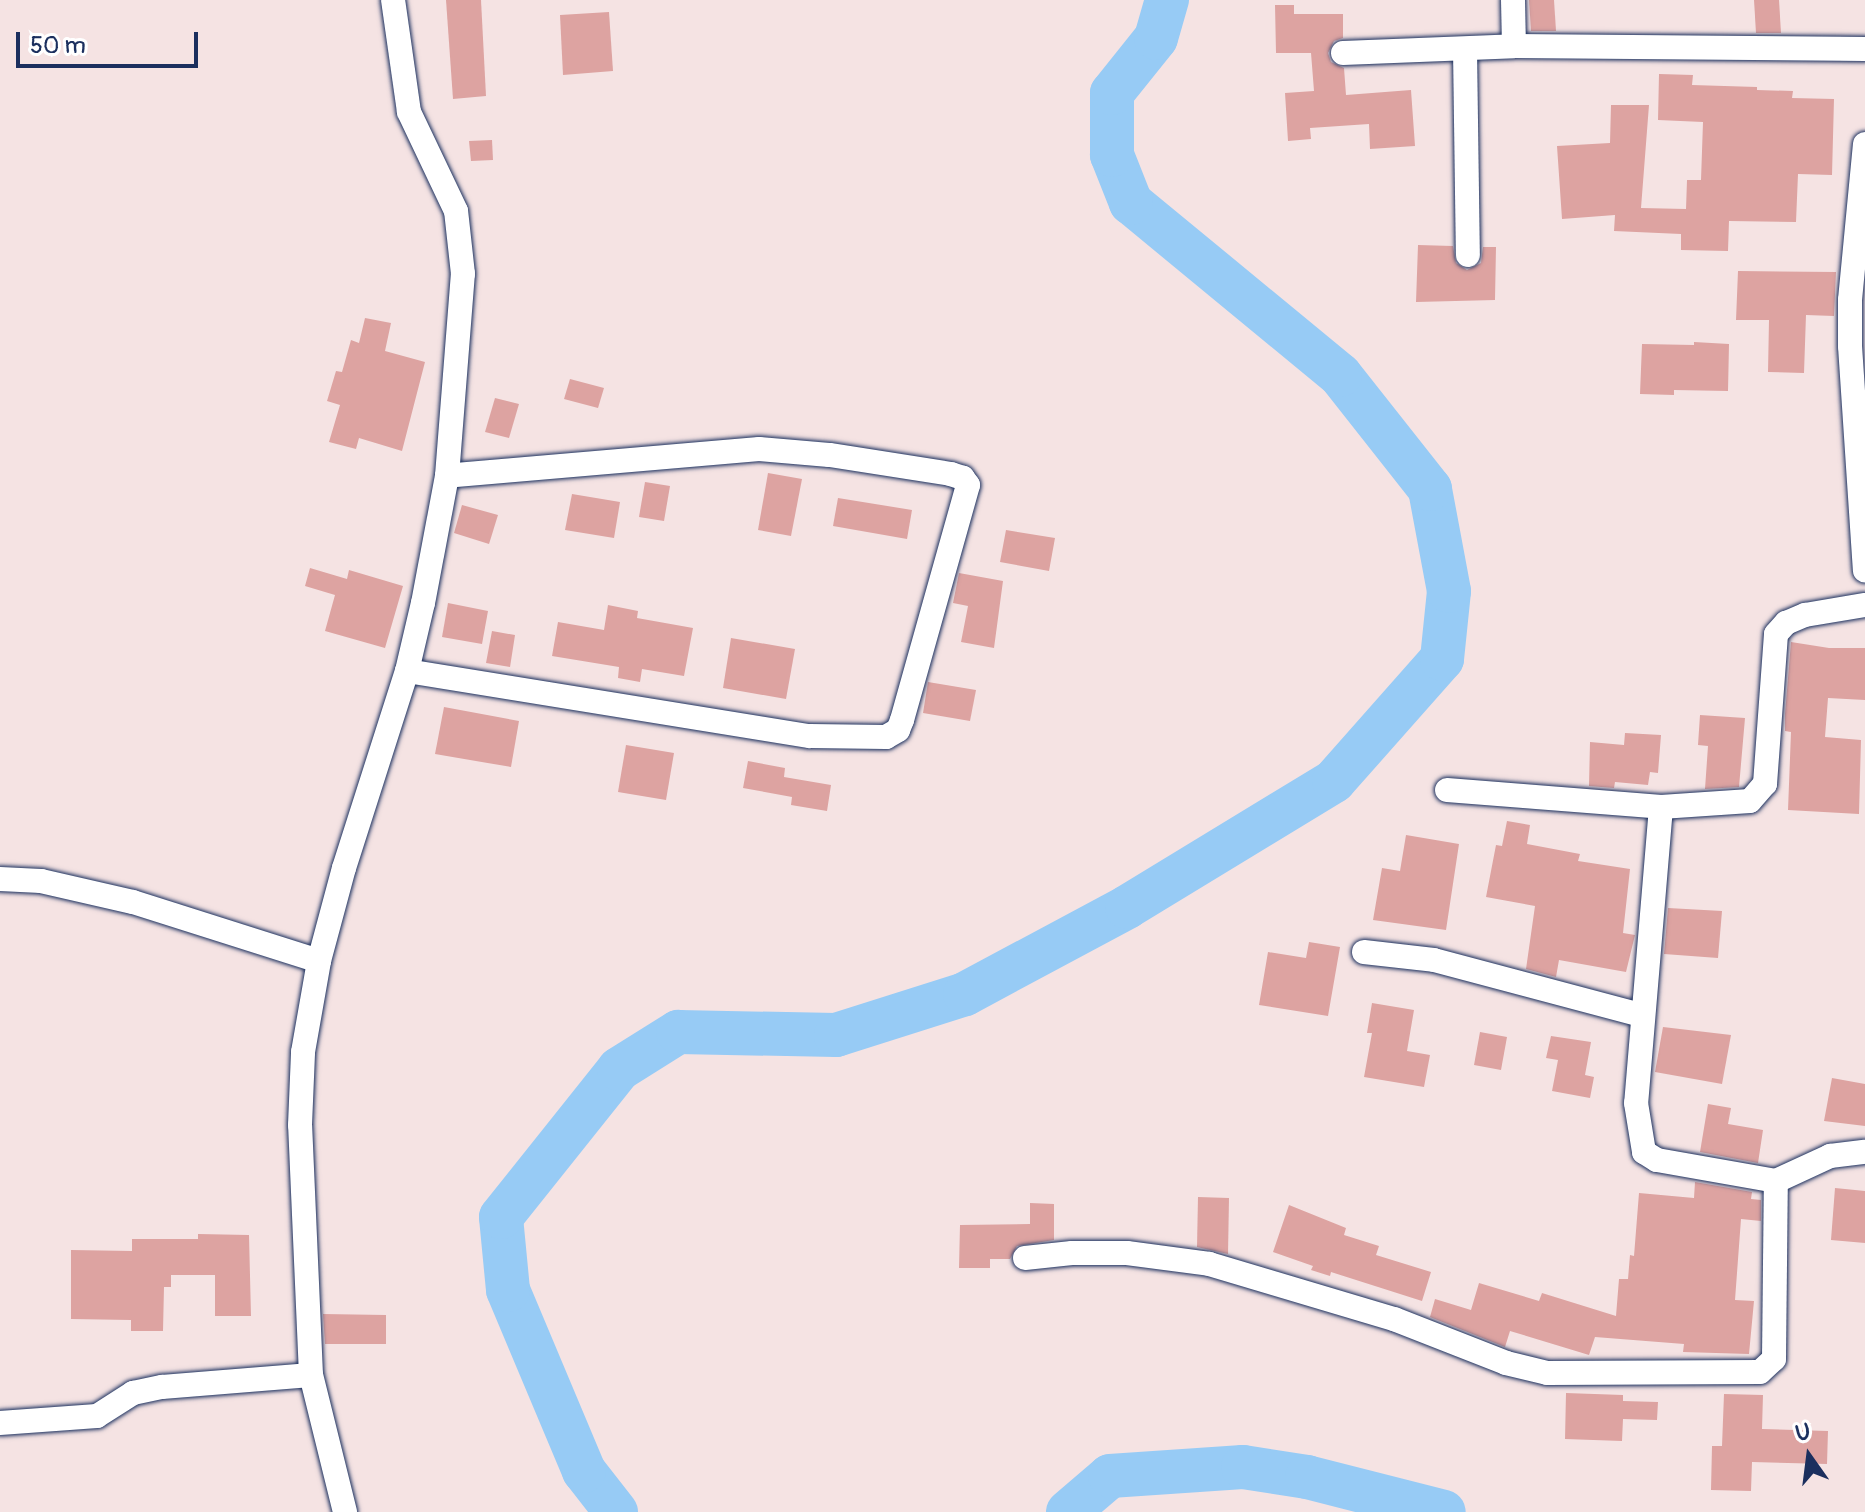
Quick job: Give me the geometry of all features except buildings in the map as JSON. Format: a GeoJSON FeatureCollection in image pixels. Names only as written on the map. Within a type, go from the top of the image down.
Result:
{"type":"FeatureCollection","features":[{"type":"Feature","properties":{"kind":"street"},"geometry":{"type":"LineString","coordinates":[[345,1512],[311,1375],[300,1091],[305,1038],[319,961],[344,868],[407,671],[447,476],[463,274],[460,228],[448,189],[420,140],[409,112],[393,0]]}},
{"type":"Feature","properties":{"kind":"street"},"geometry":{"type":"LineString","coordinates":[[1513,0],[1514,46]]}},
{"type":"Feature","properties":{"kind":"street"},"geometry":{"type":"LineString","coordinates":[[1343,53],[1514,46],[1865,49]]}},
{"type":"Feature","properties":{"kind":"street"},"geometry":{"type":"LineString","coordinates":[[1465,49],[1468,255]]}},
{"type":"Feature","properties":{"kind":"street"},"geometry":{"type":"LineString","coordinates":[[1865,144],[1850,300],[1850,346],[1853,440],[1865,571]]}},
{"type":"Feature","properties":{"kind":"street"},"geometry":{"type":"LineString","coordinates":[[407,671],[810,736],[886,737],[901,725],[968,488],[963,478],[951,474],[829,455],[759,449],[447,476]]}},
{"type":"Feature","properties":{"kind":"street"},"geometry":{"type":"LineString","coordinates":[[1447,790],[1661,807],[1712,806],[1750,801],[1760,794],[1765,784],[1776,634],[1786,623],[1805,615],[1865,605]]}},
{"type":"Feature","properties":{"kind":"street"},"geometry":{"type":"LineString","coordinates":[[1661,807],[1641,1015],[1636,1103],[1644,1152],[1657,1160],[1776,1181],[1830,1156],[1865,1152]]}},
{"type":"Feature","properties":{"kind":"street"},"geometry":{"type":"LineString","coordinates":[[0,879],[41,881],[133,902],[319,961]]}},
{"type":"Feature","properties":{"kind":"street"},"geometry":{"type":"LineString","coordinates":[[1364,952],[1434,960],[1641,1015]]}},
{"type":"Feature","properties":{"kind":"street"},"geometry":{"type":"LineString","coordinates":[[1025,1258],[1072,1253],[1127,1253],[1209,1264],[1394,1319],[1477,1353],[1547,1373],[1760,1372],[1774,1359],[1776,1181]]}},
{"type":"Feature","properties":{"kind":"street"},"geometry":{"type":"LineString","coordinates":[[0,1423],[97,1416],[133,1393],[162,1387],[311,1375]]}},
{"type":"Feature","properties":{"kind":"waterway"},"geometry":{"type":"LineString","coordinates":[[616,1512],[584,1471],[508,1290],[501,1217],[619,1069],[678,1032],[836,1035],[965,994],[1127,907],[1334,781],[1442,659],[1449,591],[1430,489],[1340,375],[1131,203],[1112,155],[1112,93],[1156,38],[1167,0]]}},
{"type":"Feature","properties":{"kind":"waterway"},"geometry":{"type":"LineString","coordinates":[[1068,1512],[1110,1476],[1243,1467],[1307,1477],[1444,1512]]}}]}
